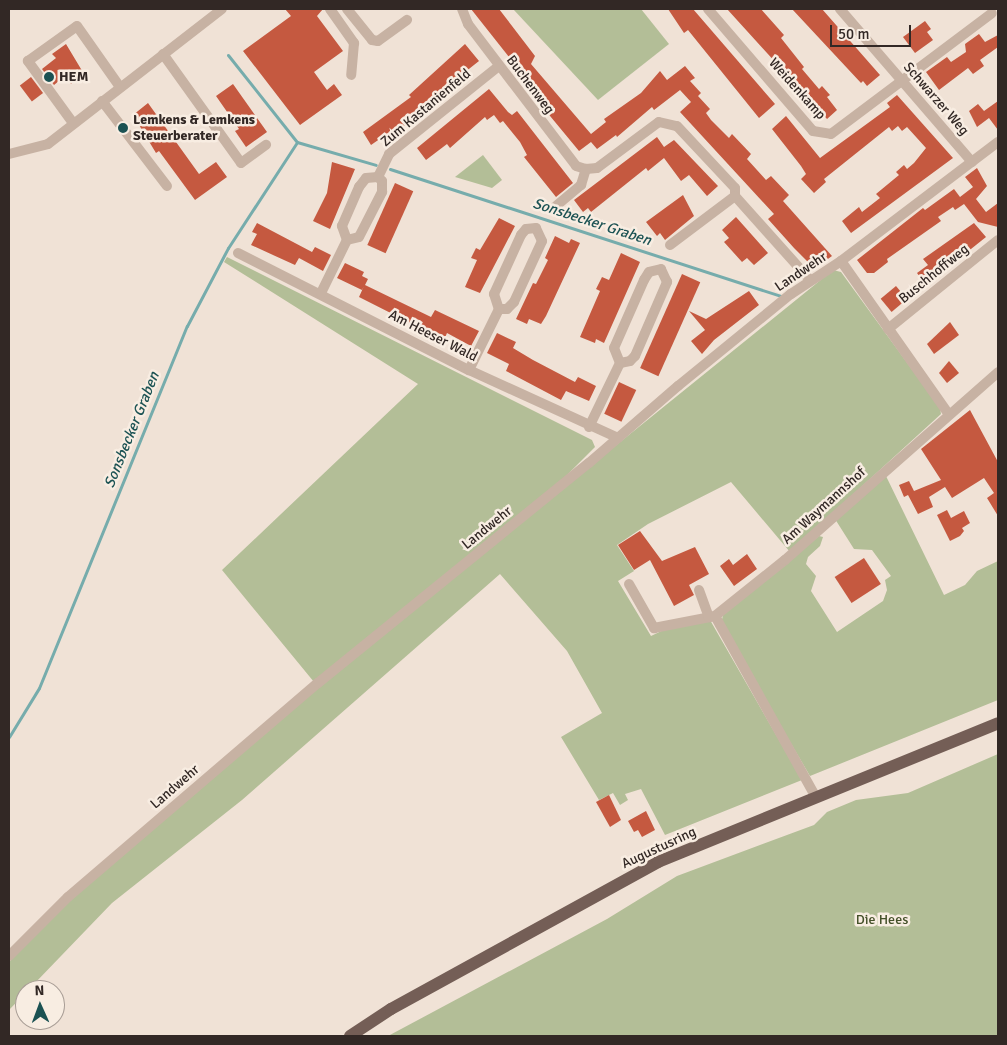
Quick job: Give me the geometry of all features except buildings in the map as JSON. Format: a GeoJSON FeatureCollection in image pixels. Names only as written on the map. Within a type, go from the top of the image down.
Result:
{"type":"FeatureCollection","features":[{"type":"Feature","properties":{"kind":"main road","name":"Augustusring"},"geometry":{"type":"LineString","coordinates":[[350,1036],[391,1009],[658,862],[998,722]]}},
{"type":"Feature","properties":{"kind":"street"},"geometry":{"type":"LineString","coordinates":[[9,154],[48,144],[222,9]]}},
{"type":"Feature","properties":{"kind":"street"},"geometry":{"type":"LineString","coordinates":[[330,9],[354,43],[351,75]]}},
{"type":"Feature","properties":{"kind":"street"},"geometry":{"type":"LineString","coordinates":[[347,9],[372,40],[378,41],[407,20]]}},
{"type":"Feature","properties":{"kind":"street","name":"Buchenweg"},"geometry":{"type":"LineString","coordinates":[[462,9],[468,24],[571,161],[586,169]]}},
{"type":"Feature","properties":{"kind":"street","name":"Weidenkamp"},"geometry":{"type":"LineString","coordinates":[[708,9],[813,131],[831,134],[901,78],[992,13]]}},
{"type":"Feature","properties":{"kind":"street","name":"Schwarzer Weg"},"geometry":{"type":"LineString","coordinates":[[840,9],[972,162]]}},
{"type":"Feature","properties":{"kind":"street"},"geometry":{"type":"LineString","coordinates":[[73,123],[28,62],[77,26],[120,87]]}},
{"type":"Feature","properties":{"kind":"street"},"geometry":{"type":"LineString","coordinates":[[162,54],[241,164],[266,146]]}},
{"type":"Feature","properties":{"kind":"street","name":"Zum Kastanienfeld"},"geometry":{"type":"LineString","coordinates":[[378,176],[389,154],[499,66]]}},
{"type":"Feature","properties":{"kind":"street"},"geometry":{"type":"LineString","coordinates":[[102,101],[167,186]]}},
{"type":"Feature","properties":{"kind":"street"},"geometry":{"type":"LineString","coordinates":[[556,206],[581,185],[586,169],[597,168],[659,122],[669,123],[687,136],[735,188],[734,196],[670,245]]}},
{"type":"Feature","properties":{"kind":"street","name":"Landwehr"},"geometry":{"type":"LineString","coordinates":[[9,956],[68,897],[318,683],[810,280],[841,261],[998,142]]}},
{"type":"Feature","properties":{"kind":"street","name":"Zum Kastanienfeld"},"geometry":{"type":"LineString","coordinates":[[347,240],[359,237],[382,192],[382,181],[378,176]]}},
{"type":"Feature","properties":{"kind":"street","name":"Zum Kastanienfeld"},"geometry":{"type":"LineString","coordinates":[[321,293],[347,240],[342,226],[359,187],[366,178],[378,176]]}},
{"type":"Feature","properties":{"kind":"street"},"geometry":{"type":"LineString","coordinates":[[734,196],[810,280]]}},
{"type":"Feature","properties":{"kind":"street"},"geometry":{"type":"LineString","coordinates":[[469,370],[499,309],[494,294],[520,235],[526,229],[536,228],[542,241],[514,302],[507,309],[499,309]]}},
{"type":"Feature","properties":{"kind":"street","name":"Buschhoffweg"},"geometry":{"type":"LineString","coordinates":[[888,329],[998,240]]}},
{"type":"Feature","properties":{"kind":"street","name":"Am Heeser Wald"},"geometry":{"type":"LineString","coordinates":[[238,253],[321,293],[469,370],[589,428],[618,438]]}},
{"type":"Feature","properties":{"kind":"street"},"geometry":{"type":"LineString","coordinates":[[841,261],[948,413]]}},
{"type":"Feature","properties":{"kind":"street"},"geometry":{"type":"LineString","coordinates":[[589,428],[620,363],[614,348],[640,289],[649,272],[661,269],[667,282],[635,356],[630,361],[620,363]]}},
{"type":"Feature","properties":{"kind":"street","name":"Am Waymannshof"},"geometry":{"type":"LineString","coordinates":[[712,616],[785,560],[948,413],[998,372]]}},
{"type":"Feature","properties":{"kind":"street"},"geometry":{"type":"LineString","coordinates":[[629,584],[654,628],[712,616]]}},
{"type":"Feature","properties":{"kind":"street"},"geometry":{"type":"LineString","coordinates":[[699,590],[815,796]]}},
{"type":"Feature","properties":{"kind":"green space"},"geometry":{"type":"Polygon","coordinates":[[[513,9],[641,9],[669,44],[598,100],[513,9]]]}},
{"type":"Feature","properties":{"kind":"green space"},"geometry":{"type":"Polygon","coordinates":[[[483,155],[502,180],[492,188],[455,177],[483,155]]]}},
{"type":"Feature","properties":{"kind":"green space"},"geometry":{"type":"Polygon","coordinates":[[[227,257],[592,440],[595,447],[561,481],[314,682],[222,570],[418,384],[224,262],[227,257]]]}},
{"type":"Feature","properties":{"kind":"green space"},"geometry":{"type":"Polygon","coordinates":[[[833,270],[841,272],[940,408],[941,414],[790,552],[731,482],[648,524],[617,545],[634,571],[618,581],[651,636],[674,625],[710,620],[802,780],[665,835],[641,789],[625,794],[628,800],[620,805],[613,793],[599,800],[561,737],[602,713],[567,651],[500,574],[242,800],[112,903],[38,980],[15,980],[15,1004],[9,1010],[9,962],[72,897],[322,683],[833,270]]]}},
{"type":"Feature","properties":{"kind":"green space"},"geometry":{"type":"Polygon","coordinates":[[[885,474],[944,595],[965,585],[977,571],[998,561],[998,700],[810,776],[721,624],[723,615],[819,536],[823,537],[820,546],[808,557],[806,564],[816,576],[811,591],[837,632],[883,601],[887,590],[885,580],[891,576],[872,550],[854,549],[835,519],[885,474]]]}},
{"type":"Feature","properties":{"kind":"green space","name":"Die Hees"},"geometry":{"type":"Polygon","coordinates":[[[998,754],[998,1036],[388,1036],[607,919],[677,876],[814,825],[827,812],[856,800],[908,793],[998,754]]]}},
{"type":"Feature","properties":{"kind":"waterway","name":"Sonsbecker Graben"},"geometry":{"type":"LineString","coordinates":[[228,55],[297,142]]}},
{"type":"Feature","properties":{"kind":"waterway","name":"Sonsbecker Graben"},"geometry":{"type":"LineString","coordinates":[[9,737],[39,688],[187,326],[228,248],[297,142],[376,165]]}},
{"type":"Feature","properties":{"kind":"waterway","name":"Sonsbecker Graben"},"geometry":{"type":"LineString","coordinates":[[390,169],[784,297]]}},
{"type":"Feature","properties":{"kind":"place","name":"HEM"},"geometry":{"type":"Point","coordinates":[49,77]}},
{"type":"Feature","properties":{"kind":"place","name":"Lemkens & Lemkens Steuerberater"},"geometry":{"type":"Point","coordinates":[123,128]}}]}
